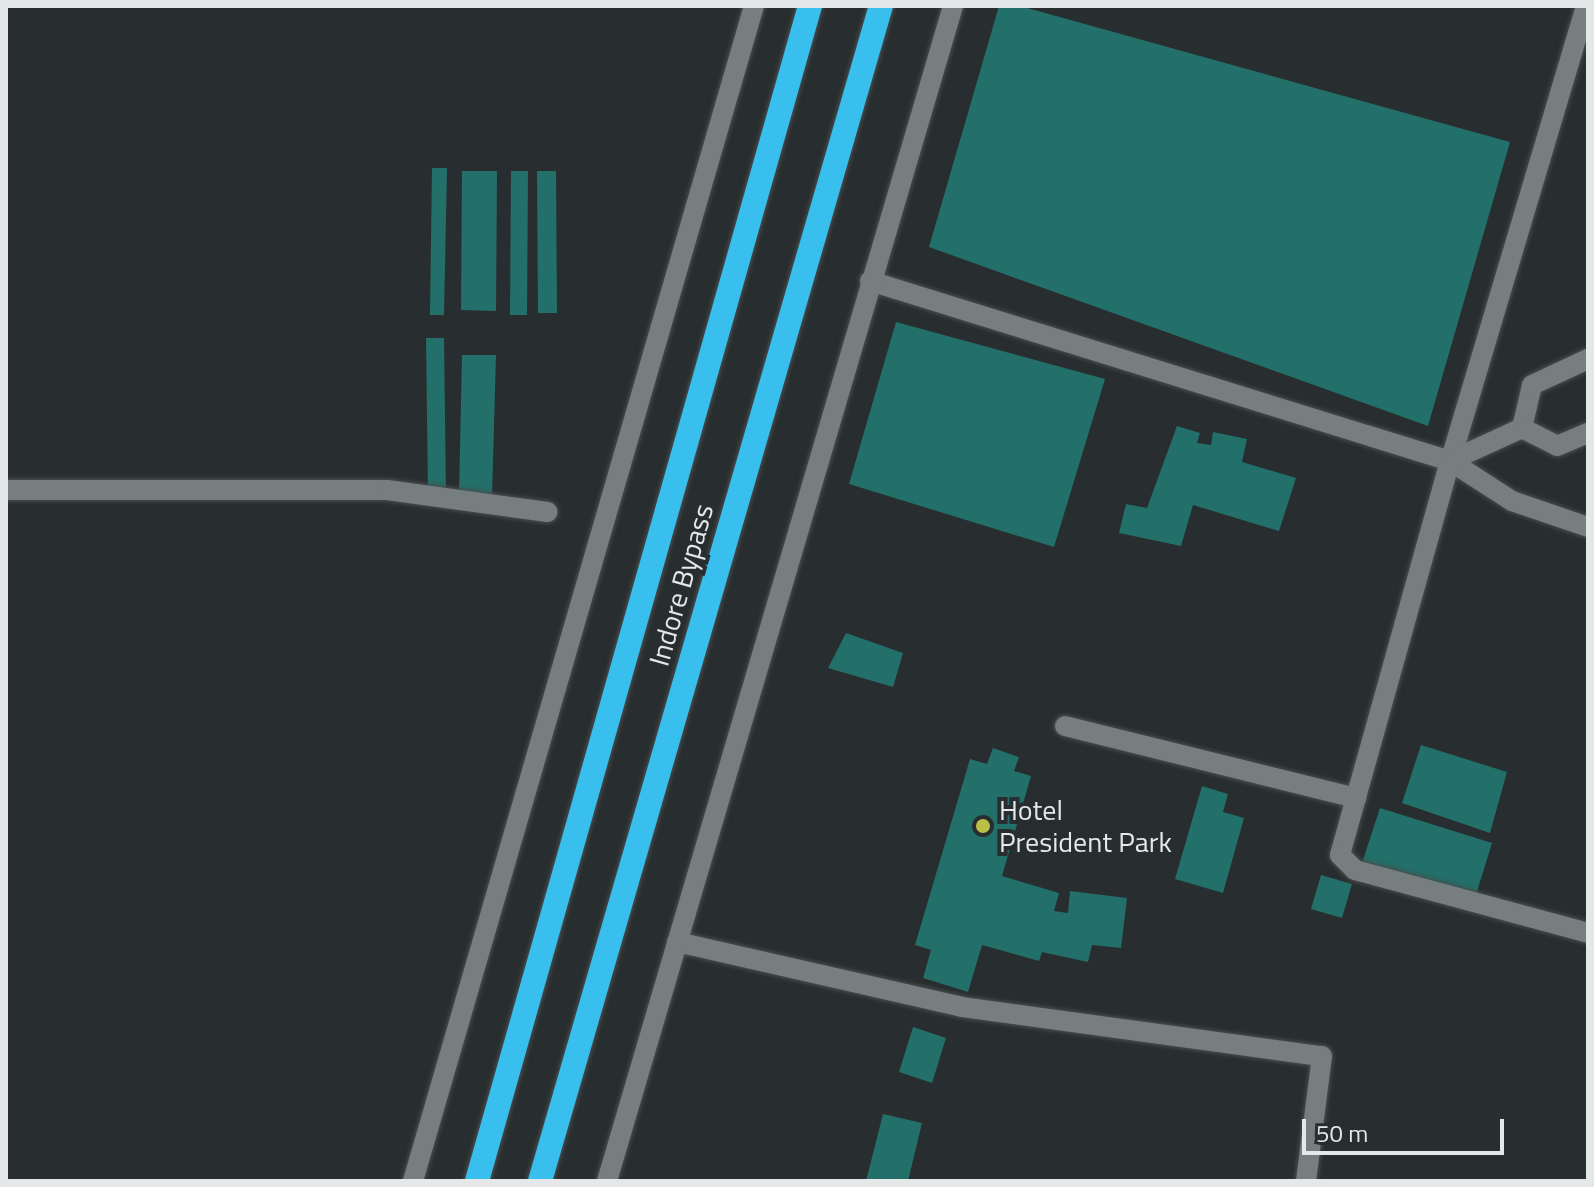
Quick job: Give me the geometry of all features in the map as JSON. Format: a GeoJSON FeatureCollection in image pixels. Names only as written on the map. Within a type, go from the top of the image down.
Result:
{"type":"FeatureCollection","features":[{"type":"Feature","properties":{"kind":"highway","name":"Indore Bypass"},"geometry":{"type":"LineString","coordinates":[[477,1181],[810,6]]}},
{"type":"Feature","properties":{"kind":"highway","name":"Indore Bypass"},"geometry":{"type":"LineString","coordinates":[[540,1181],[881,6]]}},
{"type":"Feature","properties":{"kind":"street"},"geometry":{"type":"LineString","coordinates":[[413,1181],[754,6]]}},
{"type":"Feature","properties":{"kind":"street"},"geometry":{"type":"LineString","coordinates":[[607,1181],[953,6]]}},
{"type":"Feature","properties":{"kind":"street"},"geometry":{"type":"LineString","coordinates":[[1586,6],[1450,461],[1340,855],[1355,870],[1588,933]]}},
{"type":"Feature","properties":{"kind":"street"},"geometry":{"type":"LineString","coordinates":[[870,281],[1450,461],[1512,501],[1588,527]]}},
{"type":"Feature","properties":{"kind":"street"},"geometry":{"type":"LineString","coordinates":[[1522,428],[1532,385],[1588,359]]}},
{"type":"Feature","properties":{"kind":"street"},"geometry":{"type":"LineString","coordinates":[[1450,461],[1522,428]]}},
{"type":"Feature","properties":{"kind":"street"},"geometry":{"type":"LineString","coordinates":[[1522,428],[1557,446],[1588,433]]}},
{"type":"Feature","properties":{"kind":"street"},"geometry":{"type":"LineString","coordinates":[[6,490],[387,490],[548,512]]}},
{"type":"Feature","properties":{"kind":"street"},"geometry":{"type":"LineString","coordinates":[[1065,726],[1356,798]]}},
{"type":"Feature","properties":{"kind":"street"},"geometry":{"type":"LineString","coordinates":[[677,942],[962,1007],[1322,1056],[1306,1181]]}},
{"type":"Feature","properties":{"kind":"building"},"geometry":{"type":"Polygon","coordinates":[[[999,6],[1020,6],[1510,142],[1428,426],[929,247],[999,6]]]}},
{"type":"Feature","properties":{"kind":"building"},"geometry":{"type":"Polygon","coordinates":[[[432,168],[447,168],[444,315],[430,315],[432,168]]]}},
{"type":"Feature","properties":{"kind":"building"},"geometry":{"type":"Polygon","coordinates":[[[462,171],[497,171],[496,311],[461,310],[462,171]]]}},
{"type":"Feature","properties":{"kind":"building"},"geometry":{"type":"Polygon","coordinates":[[[511,171],[528,171],[527,315],[510,315],[511,171]]]}},
{"type":"Feature","properties":{"kind":"building"},"geometry":{"type":"Polygon","coordinates":[[[537,171],[556,171],[557,313],[538,313],[537,171]]]}},
{"type":"Feature","properties":{"kind":"building"},"geometry":{"type":"Polygon","coordinates":[[[896,322],[1105,379],[1054,547],[849,484],[896,322]]]}},
{"type":"Feature","properties":{"kind":"building"},"geometry":{"type":"Polygon","coordinates":[[[426,338],[444,338],[446,496],[428,496],[426,338]]]}},
{"type":"Feature","properties":{"kind":"building"},"geometry":{"type":"Polygon","coordinates":[[[462,355],[496,355],[492,496],[459,495],[462,355]]]}},
{"type":"Feature","properties":{"kind":"building"},"geometry":{"type":"Polygon","coordinates":[[[1177,426],[1200,433],[1197,443],[1211,445],[1213,432],[1247,439],[1242,462],[1296,478],[1279,531],[1193,505],[1181,546],[1119,533],[1126,504],[1147,508],[1177,426]]]}},
{"type":"Feature","properties":{"kind":"building"},"geometry":{"type":"Polygon","coordinates":[[[846,633],[903,653],[893,687],[828,668],[846,633]]]}},
{"type":"Feature","properties":{"kind":"building"},"geometry":{"type":"Polygon","coordinates":[[[1421,745],[1507,772],[1490,833],[1402,803],[1421,745]]]}},
{"type":"Feature","properties":{"kind":"building","name":"Hotel President Park"},"geometry":{"type":"Polygon","coordinates":[[[993,748],[1019,757],[1014,771],[1031,776],[1002,876],[1059,893],[1054,911],[1068,913],[1070,891],[1127,898],[1121,948],[1092,945],[1088,962],[1042,952],[1039,961],[982,945],[968,992],[923,978],[931,950],[915,945],[970,759],[987,764],[993,748]]]}},
{"type":"Feature","properties":{"kind":"building"},"geometry":{"type":"Polygon","coordinates":[[[1202,786],[1228,794],[1223,812],[1244,818],[1223,893],[1175,879],[1202,786]]]}},
{"type":"Feature","properties":{"kind":"building"},"geometry":{"type":"Polygon","coordinates":[[[1380,808],[1492,843],[1475,898],[1362,863],[1380,808]]]}},
{"type":"Feature","properties":{"kind":"building"},"geometry":{"type":"Polygon","coordinates":[[[1321,875],[1352,884],[1342,918],[1311,909],[1321,875]]]}},
{"type":"Feature","properties":{"kind":"building"},"geometry":{"type":"Polygon","coordinates":[[[913,1027],[946,1038],[932,1083],[899,1072],[913,1027]]]}},
{"type":"Feature","properties":{"kind":"building"},"geometry":{"type":"Polygon","coordinates":[[[883,1114],[922,1123],[908,1181],[866,1181],[883,1114]]]}},
{"type":"Feature","properties":{"kind":"place","name":"Hotel President Park"},"geometry":{"type":"Point","coordinates":[983,826]}}]}
